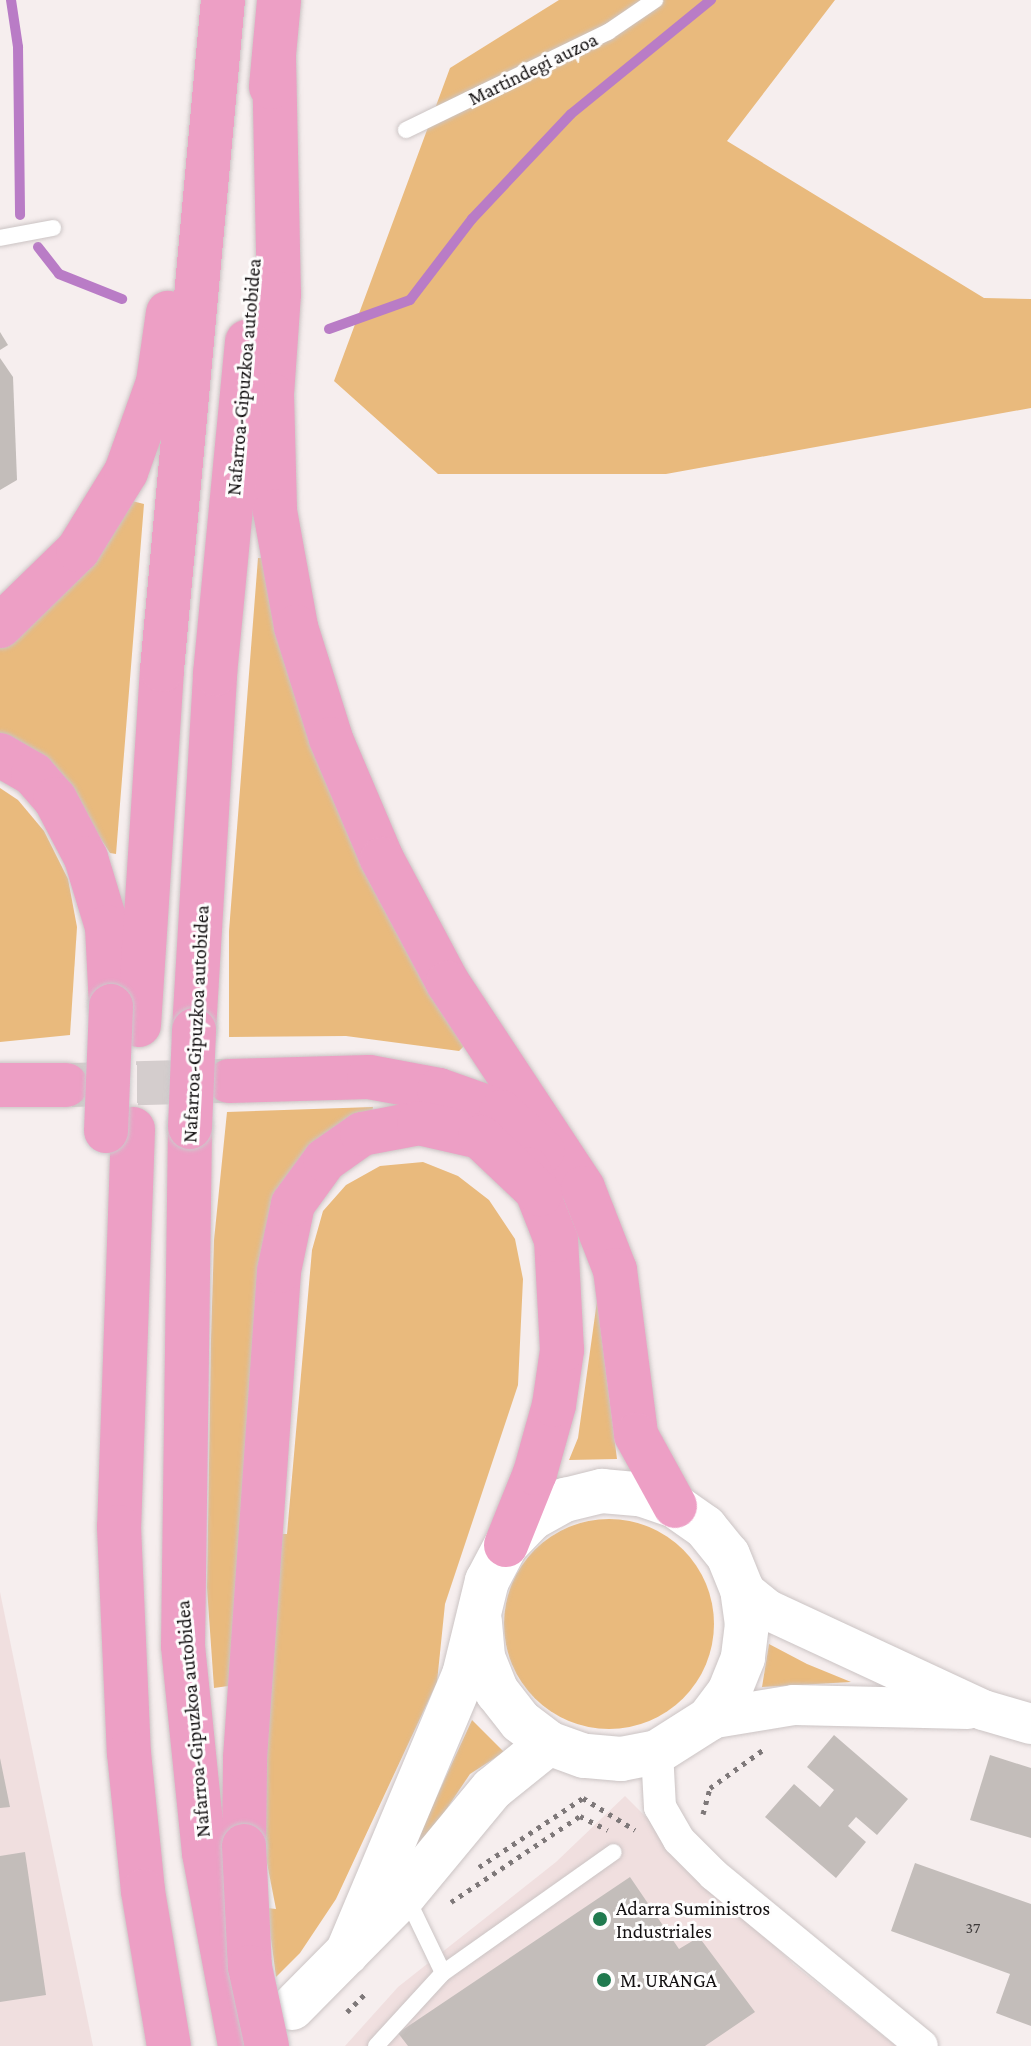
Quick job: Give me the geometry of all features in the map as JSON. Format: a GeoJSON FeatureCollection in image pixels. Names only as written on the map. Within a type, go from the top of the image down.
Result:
{"type":"FeatureCollection","features":[{"type":"Feature","properties":{"kind":"highway"},"geometry":{"type":"LineString","coordinates":[[169,2046],[160,2004],[129,1753],[119,1527],[119,1130],[125,1016],[162,670],[223,0]]}},
{"type":"Feature","properties":{"kind":"highway","name":"Nafarroa-Gipuzkoa autobidea"},"geometry":{"type":"LineString","coordinates":[[240,2046],[224,1850],[183,1646],[190,1127],[215,674],[279,0]]}},
{"type":"Feature","properties":{"kind":"highway"},"geometry":{"type":"LineString","coordinates":[[0,626],[78,550],[103,514],[141,438],[158,382],[178,249],[220,56]]}},
{"type":"Feature","properties":{"kind":"highway"},"geometry":{"type":"LineString","coordinates":[[274,58],[279,294],[272,395],[275,511],[296,627],[331,739],[382,859],[448,983],[583,1188],[615,1270],[636,1435],[675,1506]]}},
{"type":"Feature","properties":{"kind":"highway"},"geometry":{"type":"LineString","coordinates":[[0,755],[33,774],[55,799],[86,858],[107,927],[125,1016]]}},
{"type":"Feature","properties":{"kind":"highway"},"geometry":{"type":"LineString","coordinates":[[229,1081],[369,1077],[439,1090],[501,1112],[583,1188]]}},
{"type":"Feature","properties":{"kind":"highway"},"geometry":{"type":"LineString","coordinates":[[0,1085],[66,1085]]}},
{"type":"Feature","properties":{"kind":"highway"},"geometry":{"type":"LineString","coordinates":[[501,1112],[540,1194],[556,1240],[562,1350],[554,1405],[535,1473],[506,1545]]}},
{"type":"Feature","properties":{"kind":"highway"},"geometry":{"type":"LineString","coordinates":[[267,2046],[224,1850],[245,1758],[279,1271],[293,1204],[325,1160],[362,1134],[419,1123],[480,1137],[540,1194]]}},
{"type":"Feature","properties":{"kind":"main road"},"geometry":{"type":"LineString","coordinates":[[352,1970],[464,1675],[480,1620],[487,1581],[506,1545],[532,1518],[565,1500],[602,1491],[627,1493],[675,1506],[705,1527],[728,1555],[742,1589],[747,1624],[743,1658],[730,1691],[709,1719],[657,1752],[609,1758],[584,1756],[549,1743],[520,1721],[497,1692],[483,1657],[480,1620]]}},
{"type":"Feature","properties":{"kind":"main road"},"geometry":{"type":"LineString","coordinates":[[292,2008],[352,1970],[405,1894],[492,1789],[549,1743]]}},
{"type":"Feature","properties":{"kind":"street"},"geometry":{"type":"LineString","coordinates":[[742,1589],[768,1610],[983,1710],[1031,1724]]}},
{"type":"Feature","properties":{"kind":"street"},"geometry":{"type":"LineString","coordinates":[[709,1719],[794,1705],[983,1710]]}},
{"type":"Feature","properties":{"kind":"street"},"geometry":{"type":"LineString","coordinates":[[657,1752],[660,1807],[679,1840],[714,1875],[906,2041]]}},
{"type":"Feature","properties":{"kind":"lane","name":"Martindegi auzoa"},"geometry":{"type":"LineString","coordinates":[[406,130],[608,32],[655,0]]}},
{"type":"Feature","properties":{"kind":"lane"},"geometry":{"type":"LineString","coordinates":[[0,238],[53,228]]}},
{"type":"Feature","properties":{"kind":"lane"},"geometry":{"type":"LineString","coordinates":[[376,2046],[443,1973],[614,1852]]}},
{"type":"Feature","properties":{"kind":"lane"},"geometry":{"type":"LineString","coordinates":[[405,1894],[443,1973]]}},
{"type":"Feature","properties":{"kind":"path"},"geometry":{"type":"LineString","coordinates":[[707,1823],[702,1811],[710,1788],[768,1747]]}},
{"type":"Feature","properties":{"kind":"path"},"geometry":{"type":"LineString","coordinates":[[465,1877],[583,1798],[645,1836]]}},
{"type":"Feature","properties":{"kind":"path"},"geometry":{"type":"LineString","coordinates":[[348,1996],[352,1970]]}},
{"type":"Feature","properties":{"kind":"shaded area"},"geometry":{"type":"Polygon","coordinates":[[[559,0],[835,0],[727,141],[984,298],[1031,299],[1031,408],[666,474],[438,474],[334,381],[450,68],[559,0]]]}},
{"type":"Feature","properties":{"kind":"shaded area"},"geometry":{"type":"Polygon","coordinates":[[[132,501],[144,504],[116,854],[110,853],[58,774],[0,733],[0,645],[132,501]]]}},
{"type":"Feature","properties":{"kind":"shaded area"},"geometry":{"type":"Polygon","coordinates":[[[258,558],[262,558],[465,1045],[459,1051],[346,1036],[229,1037],[229,931],[258,558]]]}},
{"type":"Feature","properties":{"kind":"shaded area"},"geometry":{"type":"Polygon","coordinates":[[[0,788],[18,800],[44,831],[68,879],[77,927],[70,1035],[0,1042],[0,788]]]}},
{"type":"Feature","properties":{"kind":"shaded area"},"geometry":{"type":"Polygon","coordinates":[[[373,1107],[372,1113],[305,1153],[228,1686],[214,1688],[207,1588],[211,1340],[214,1240],[227,1112],[373,1107]]]}},
{"type":"Feature","properties":{"kind":"shaded area"},"geometry":{"type":"Polygon","coordinates":[[[423,1162],[458,1176],[489,1200],[515,1239],[523,1279],[518,1385],[445,1604],[437,1682],[336,1899],[300,1953],[276,1977],[267,1908],[276,1909],[265,1853],[261,1778],[280,1534],[287,1534],[312,1250],[323,1211],[346,1185],[380,1166],[423,1162]]]}},
{"type":"Feature","properties":{"kind":"shaded area"},"geometry":{"type":"Polygon","coordinates":[[[597,1301],[617,1459],[569,1460],[578,1438],[597,1301]]]}},
{"type":"Feature","properties":{"kind":"shaded area"},"geometry":{"type":"Polygon","coordinates":[[[609,1519],[649,1527],[683,1550],[706,1584],[714,1624],[706,1664],[683,1698],[649,1721],[609,1729],[569,1721],[535,1698],[512,1664],[504,1624],[512,1584],[535,1550],[569,1527],[609,1519]]]}},
{"type":"Feature","properties":{"kind":"shaded area"},"geometry":{"type":"Polygon","coordinates":[[[0,1592],[93,2046],[0,2046],[0,1592]]]}},
{"type":"Feature","properties":{"kind":"shaded area"},"geometry":{"type":"Polygon","coordinates":[[[769,1644],[807,1664],[851,1682],[762,1687],[769,1644]]]}},
{"type":"Feature","properties":{"kind":"shaded area"},"geometry":{"type":"Polygon","coordinates":[[[472,1720],[504,1752],[470,1774],[398,1881],[472,1720]]]}},
{"type":"Feature","properties":{"kind":"shaded area"},"geometry":{"type":"Polygon","coordinates":[[[625,1796],[794,1965],[896,2046],[345,2046],[398,1987],[556,1862],[625,1796]]]}},
{"type":"Feature","properties":{"kind":"building"},"geometry":{"type":"Polygon","coordinates":[[[0,332],[8,345],[0,350],[0,332]]]}},
{"type":"Feature","properties":{"kind":"building"},"geometry":{"type":"Polygon","coordinates":[[[0,358],[13,377],[17,480],[0,490],[0,358]]]}},
{"type":"Feature","properties":{"kind":"building"},"geometry":{"type":"Polygon","coordinates":[[[834,1735],[908,1799],[877,1835],[856,1817],[848,1826],[866,1842],[836,1878],[765,1817],[794,1784],[820,1807],[834,1790],[807,1767],[834,1735]]]}},
{"type":"Feature","properties":{"kind":"building"},"geometry":{"type":"Polygon","coordinates":[[[990,1755],[1031,1768],[1031,1838],[970,1820],[990,1755]]]}},
{"type":"Feature","properties":{"kind":"building"},"geometry":{"type":"Polygon","coordinates":[[[0,1758],[10,1807],[0,1808],[0,1758]]]}},
{"type":"Feature","properties":{"kind":"building"},"geometry":{"type":"Polygon","coordinates":[[[25,1852],[46,1995],[0,2002],[0,1856],[25,1852]]]}},
{"type":"Feature","properties":{"kind":"building"},"geometry":{"type":"Polygon","coordinates":[[[915,1863],[1031,1904],[1031,2026],[996,2013],[1010,1974],[891,1931],[915,1863]]]}},
{"type":"Feature","properties":{"kind":"building","name":"M. URANGA"},"geometry":{"type":"Polygon","coordinates":[[[630,1877],[679,1949],[699,1937],[755,2012],[705,2046],[408,2046],[398,2033],[630,1877]]]}},
{"type":"Feature","properties":{"kind":"waterway"},"geometry":{"type":"LineString","coordinates":[[11,0],[18,47],[20,215]]}},
{"type":"Feature","properties":{"kind":"waterway"},"geometry":{"type":"LineString","coordinates":[[329,329],[410,300],[472,219],[571,114],[711,0]]}},
{"type":"Feature","properties":{"kind":"waterway"},"geometry":{"type":"LineString","coordinates":[[38,247],[59,274],[122,299]]}},
{"type":"Feature","properties":{"kind":"tunnel"},"geometry":{"type":"LineString","coordinates":[[71,1085],[229,1081]]}},
{"type":"Feature","properties":{"kind":"place","name":"Adarra Suministros Industriales"},"geometry":{"type":"Point","coordinates":[600,1919]}},
{"type":"Feature","properties":{"kind":"place","name":"M. URANGA"},"geometry":{"type":"Point","coordinates":[604,1980]}}]}
